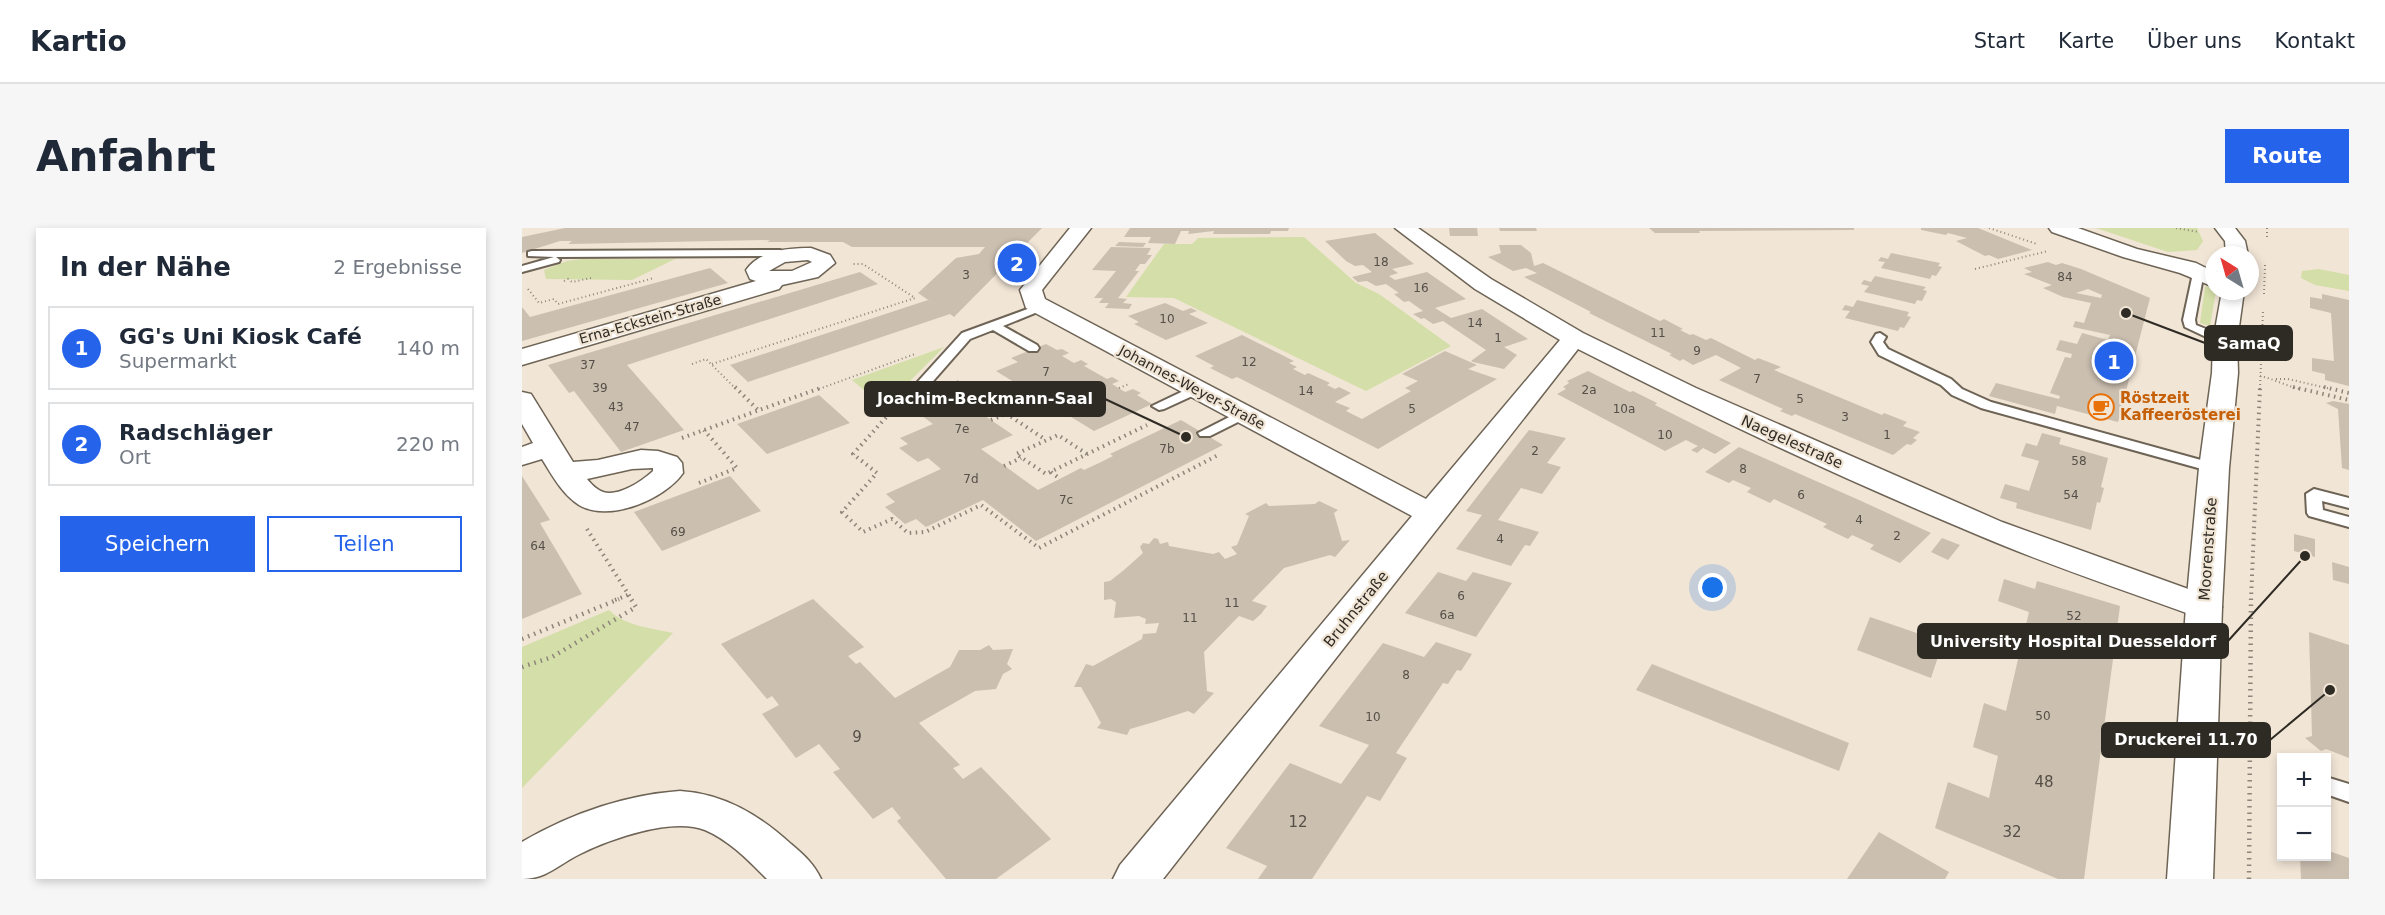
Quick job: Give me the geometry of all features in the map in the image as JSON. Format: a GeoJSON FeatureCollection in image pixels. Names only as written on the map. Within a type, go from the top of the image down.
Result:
{"type":"FeatureCollection","features":[{"type":"Feature","properties":{"kind":"street"},"geometry":{"type":"LineString","coordinates":[[1041,308],[1034,303],[1031,290],[1081,228]]}},
{"type":"Feature","properties":{"kind":"street","name":"Naegelestraße"},"geometry":{"type":"LineString","coordinates":[[1405,228],[1483,284],[1574,338],[1816,453],[1980,524],[2204,607]]}},
{"type":"Feature","properties":{"kind":"street","name":"Moorenstraße"},"geometry":{"type":"LineString","coordinates":[[2059,228],[2130,253],[2188,268],[2205,276]]}},
{"type":"Feature","properties":{"kind":"street"},"geometry":{"type":"LineString","coordinates":[[2225,228],[2236,246]]}},
{"type":"Feature","properties":{"kind":"street","name":"Erna-Eckstein-Straße"},"geometry":{"type":"LineString","coordinates":[[522,357],[771,284],[780,268],[805,274],[822,265]]}},
{"type":"Feature","properties":{"kind":"street","name":"Moorenstraße"},"geometry":{"type":"LineString","coordinates":[[2190,879],[2204,607],[2214,468],[2225,374],[2225,300]]}},
{"type":"Feature","properties":{"kind":"street","name":"Johannes-Weyer-Straße"},"geometry":{"type":"LineString","coordinates":[[1041,308],[1433,515]]}},
{"type":"Feature","properties":{"kind":"street","name":"Bruhnstraße"},"geometry":{"type":"LineString","coordinates":[[1136,879],[1574,338]]}},
{"type":"Feature","properties":{"kind":"street"},"geometry":{"type":"LineString","coordinates":[[522,400],[557,459],[590,498],[606,502],[634,496],[658,485],[668,473],[667,463],[655,458],[633,459],[598,469],[557,459],[522,456]]}},
{"type":"Feature","properties":{"kind":"street"},"geometry":{"type":"LineString","coordinates":[[522,865],[566,840],[626,818],[680,809],[713,813],[741,828],[798,879]]}},
{"type":"Feature","properties":{"kind":"lane"},"geometry":{"type":"LineString","coordinates":[[532,254],[780,253],[780,268]]}},
{"type":"Feature","properties":{"kind":"lane"},"geometry":{"type":"LineString","coordinates":[[522,269],[582,254]]}},
{"type":"Feature","properties":{"kind":"lane"},"geometry":{"type":"LineString","coordinates":[[2188,268],[2199,277],[2189,320],[2191,327],[2225,341]]}},
{"type":"Feature","properties":{"kind":"lane"},"geometry":{"type":"LineString","coordinates":[[908,401],[966,336],[1041,308]]}},
{"type":"Feature","properties":{"kind":"lane"},"geometry":{"type":"LineString","coordinates":[[994,325],[1033,348]]}},
{"type":"Feature","properties":{"kind":"lane"},"geometry":{"type":"LineString","coordinates":[[1880,337],[1877,342],[1883,352],[1946,382],[1957,392],[1986,405],[2214,468]]}},
{"type":"Feature","properties":{"kind":"lane"},"geometry":{"type":"LineString","coordinates":[[1159,406],[1202,392]]}},
{"type":"Feature","properties":{"kind":"lane"},"geometry":{"type":"LineString","coordinates":[[1205,433],[1243,414]]}},
{"type":"Feature","properties":{"kind":"lane"},"geometry":{"type":"LineString","coordinates":[[2349,503],[2314,494],[2315,513],[2349,522]]}},
{"type":"Feature","properties":{"kind":"lane"},"geometry":{"type":"LineString","coordinates":[[2331,787],[2349,793]]}},
{"type":"Feature","properties":{"kind":"path"},"geometry":{"type":"LineString","coordinates":[[1975,269],[2048,250],[1989,228]]}},
{"type":"Feature","properties":{"kind":"path"},"geometry":{"type":"LineString","coordinates":[[2249,879],[2250,618],[2266,261]]}},
{"type":"Feature","properties":{"kind":"path"},"geometry":{"type":"LineString","coordinates":[[712,364],[915,298],[863,264],[822,265]]}},
{"type":"Feature","properties":{"kind":"path"},"geometry":{"type":"LineString","coordinates":[[522,281],[539,303],[554,299],[558,304],[660,276]]}},
{"type":"Feature","properties":{"kind":"path"},"geometry":{"type":"LineString","coordinates":[[558,282],[600,278]]}},
{"type":"Feature","properties":{"kind":"path"},"geometry":{"type":"LineString","coordinates":[[623,279],[630,285]]}},
{"type":"Feature","properties":{"kind":"path"},"geometry":{"type":"LineString","coordinates":[[529,290],[538,287]]}},
{"type":"Feature","properties":{"kind":"path"},"geometry":{"type":"LineString","coordinates":[[655,458],[673,441],[966,336]]}},
{"type":"Feature","properties":{"kind":"path"},"geometry":{"type":"LineString","coordinates":[[692,364],[706,359],[758,410]]}},
{"type":"Feature","properties":{"kind":"path"},"geometry":{"type":"LineString","coordinates":[[938,368],[1046,440]]}},
{"type":"Feature","properties":{"kind":"path"},"geometry":{"type":"LineString","coordinates":[[2260,376],[2288,379],[2349,393]]}},
{"type":"Feature","properties":{"kind":"path"},"geometry":{"type":"LineString","coordinates":[[2276,379],[2288,386],[2349,400]]}},
{"type":"Feature","properties":{"kind":"path"},"geometry":{"type":"LineString","coordinates":[[1088,454],[1058,435],[1016,454],[1046,474],[1088,454],[1202,392]]}},
{"type":"Feature","properties":{"kind":"path"},"geometry":{"type":"LineString","coordinates":[[908,401],[894,410],[853,454],[876,473],[842,512],[863,532],[892,519],[908,533],[925,532],[981,505],[1039,548],[1270,428]]}},
{"type":"Feature","properties":{"kind":"path"},"geometry":{"type":"LineString","coordinates":[[991,420],[1006,414]]}},
{"type":"Feature","properties":{"kind":"path"},"geometry":{"type":"LineString","coordinates":[[689,486],[737,468],[704,430]]}},
{"type":"Feature","properties":{"kind":"path"},"geometry":{"type":"LineString","coordinates":[[1004,466],[1021,458]]}},
{"type":"Feature","properties":{"kind":"path"},"geometry":{"type":"LineString","coordinates":[[1051,472],[1060,478]]}},
{"type":"Feature","properties":{"kind":"path"},"geometry":{"type":"LineString","coordinates":[[522,667],[552,657],[636,608],[577,512],[590,498]]}},
{"type":"Feature","properties":{"kind":"path"},"geometry":{"type":"LineString","coordinates":[[522,639],[628,595]]}},
{"type":"Feature","properties":{"kind":"green space"},"geometry":{"type":"Polygon","coordinates":[[[2096,228],[2197,228],[2203,241],[2197,250],[2168,252],[2096,228]]]}},
{"type":"Feature","properties":{"kind":"green space"},"geometry":{"type":"Polygon","coordinates":[[[1304,237],[1356,283],[1379,294],[1451,346],[1366,391],[1174,298],[1126,297],[1164,244],[1192,244],[1198,238],[1304,237]]]}},
{"type":"Feature","properties":{"kind":"green space"},"geometry":{"type":"Polygon","coordinates":[[[675,259],[632,280],[546,279],[544,270],[567,261],[675,259]]]}},
{"type":"Feature","properties":{"kind":"green space"},"geometry":{"type":"Polygon","coordinates":[[[2319,269],[2349,275],[2349,291],[2315,285],[2301,278],[2302,271],[2319,269]]]}},
{"type":"Feature","properties":{"kind":"green space"},"geometry":{"type":"Polygon","coordinates":[[[2205,287],[2205,300],[2214,300],[2210,326],[2200,323],[2205,287]]]}},
{"type":"Feature","properties":{"kind":"green space"},"geometry":{"type":"Polygon","coordinates":[[[944,347],[884,407],[852,380],[855,379],[944,347]]]}},
{"type":"Feature","properties":{"kind":"green space"},"geometry":{"type":"Polygon","coordinates":[[[609,610],[630,623],[673,633],[522,788],[522,647],[609,610]]]}},
{"type":"Feature","properties":{"kind":"building"},"geometry":{"type":"Polygon","coordinates":[[[565,228],[1042,228],[954,317],[950,314],[748,382],[730,365],[928,300],[937,306],[918,293],[956,258],[979,254],[985,247],[852,247],[843,242],[767,242],[770,240],[568,244],[572,241],[560,241],[522,253],[522,237],[565,228]]]}},
{"type":"Feature","properties":{"kind":"building"},"geometry":{"type":"Polygon","coordinates":[[[1130,228],[1289,228],[1288,231],[1271,231],[1270,234],[1213,234],[1214,231],[1188,234],[1189,231],[1181,231],[1175,244],[1148,243],[1151,237],[1124,237],[1130,228]]]}},
{"type":"Feature","properties":{"kind":"building"},"geometry":{"type":"Polygon","coordinates":[[[1449,228],[1477,228],[1478,236],[1450,236],[1449,228]]]}},
{"type":"Feature","properties":{"kind":"building"},"geometry":{"type":"Polygon","coordinates":[[[1499,228],[1536,228],[1537,231],[1500,231],[1499,228]]]}},
{"type":"Feature","properties":{"kind":"building"},"geometry":{"type":"Polygon","coordinates":[[[1649,228],[1854,228],[1854,230],[1655,233],[1649,228]]]}},
{"type":"Feature","properties":{"kind":"building"},"geometry":{"type":"Polygon","coordinates":[[[1921,228],[1978,228],[2032,250],[1998,259],[1989,255],[1985,256],[1956,241],[1967,238],[1921,230],[1921,228]]]}},
{"type":"Feature","properties":{"kind":"building"},"geometry":{"type":"Polygon","coordinates":[[[1375,233],[1414,264],[1392,269],[1398,273],[1389,276],[1395,280],[1427,272],[1466,299],[1435,308],[1451,318],[1482,309],[1528,339],[1504,347],[1517,355],[1504,369],[1471,361],[1486,350],[1443,321],[1433,324],[1413,314],[1423,311],[1409,301],[1404,302],[1394,294],[1399,293],[1386,284],[1376,286],[1367,281],[1358,282],[1352,277],[1372,272],[1363,265],[1355,266],[1346,261],[1325,241],[1375,233]]]}},
{"type":"Feature","properties":{"kind":"building"},"geometry":{"type":"Polygon","coordinates":[[[1119,242],[1146,243],[1143,247],[1115,246],[1119,242]]]}},
{"type":"Feature","properties":{"kind":"building"},"geometry":{"type":"Polygon","coordinates":[[[1499,245],[1521,245],[1531,253],[1534,266],[1543,263],[1660,321],[1664,319],[1690,335],[1693,334],[1706,340],[1711,338],[1755,360],[1758,358],[1781,367],[1774,370],[1882,415],[1884,413],[1907,422],[1903,426],[1920,432],[1913,438],[1917,440],[1911,445],[1907,444],[1893,455],[1795,414],[1792,416],[1780,411],[1783,409],[1719,380],[1741,368],[1716,355],[1693,365],[1683,359],[1680,361],[1669,355],[1672,354],[1589,313],[1591,312],[1524,277],[1537,273],[1526,268],[1513,271],[1488,257],[1501,253],[1499,245]]]}},
{"type":"Feature","properties":{"kind":"building"},"geometry":{"type":"Polygon","coordinates":[[[1111,247],[1151,248],[1147,255],[1152,255],[1145,264],[1140,264],[1135,271],[1139,271],[1118,298],[1127,299],[1123,303],[1132,304],[1129,309],[1105,308],[1109,303],[1099,303],[1103,298],[1094,298],[1116,271],[1092,270],[1111,247]]]}},
{"type":"Feature","properties":{"kind":"building"},"geometry":{"type":"Polygon","coordinates":[[[1891,253],[1940,263],[1938,266],[1942,267],[1936,276],[1932,275],[1930,279],[1881,268],[1885,262],[1878,261],[1881,257],[1888,259],[1891,253]]]}},
{"type":"Feature","properties":{"kind":"building"},"geometry":{"type":"Polygon","coordinates":[[[2048,262],[2056,265],[2062,263],[2150,298],[2118,422],[2057,406],[2055,414],[1989,396],[1996,383],[2059,399],[2060,396],[2050,393],[2065,357],[2071,358],[2072,354],[2056,350],[2060,340],[2077,344],[2082,333],[2108,340],[2110,335],[2073,327],[2075,321],[2084,323],[2091,303],[2063,297],[2043,288],[2052,285],[2024,274],[2032,272],[2024,268],[2048,262]],[[2088,289],[2076,293],[2101,298],[2102,295],[2088,289]]]}},
{"type":"Feature","properties":{"kind":"building"},"geometry":{"type":"Polygon","coordinates":[[[710,268],[728,283],[522,341],[522,307],[530,317],[710,268]]]}},
{"type":"Feature","properties":{"kind":"building"},"geometry":{"type":"Polygon","coordinates":[[[860,272],[878,284],[627,365],[684,430],[621,452],[574,391],[569,393],[548,365],[860,272]]]}},
{"type":"Feature","properties":{"kind":"building"},"geometry":{"type":"Polygon","coordinates":[[[1875,276],[1926,287],[1923,290],[1927,291],[1922,301],[1917,300],[1915,304],[1864,292],[1869,286],[1861,284],[1864,280],[1871,282],[1875,276]]]}},
{"type":"Feature","properties":{"kind":"building"},"geometry":{"type":"Polygon","coordinates":[[[2322,294],[2349,300],[2349,386],[2325,380],[2325,374],[2312,371],[2312,358],[2334,361],[2331,313],[2310,308],[2310,297],[2322,299],[2322,294]]]}},
{"type":"Feature","properties":{"kind":"building"},"geometry":{"type":"Polygon","coordinates":[[[1857,300],[1909,312],[1907,316],[1911,317],[1904,328],[1900,327],[1898,331],[1845,318],[1850,311],[1842,310],[1845,305],[1853,307],[1857,300]]]}},
{"type":"Feature","properties":{"kind":"building"},"geometry":{"type":"Polygon","coordinates":[[[1165,303],[1183,311],[1191,308],[1197,311],[1189,314],[1208,323],[1166,340],[1134,324],[1139,322],[1128,316],[1165,303]]]}},
{"type":"Feature","properties":{"kind":"building"},"geometry":{"type":"Polygon","coordinates":[[[1242,335],[1294,361],[1289,363],[1297,367],[1293,369],[1330,383],[1327,385],[1335,389],[1339,387],[1351,393],[1335,402],[1350,408],[1346,411],[1362,419],[1411,391],[1405,388],[1418,381],[1402,374],[1445,351],[1477,365],[1468,369],[1497,379],[1378,449],[1237,377],[1232,379],[1210,368],[1214,366],[1195,356],[1242,335]]]}},
{"type":"Feature","properties":{"kind":"building"},"geometry":{"type":"Polygon","coordinates":[[[1046,344],[1069,353],[1062,356],[1074,363],[1081,360],[1088,364],[1084,366],[1107,379],[1112,377],[1119,381],[1112,384],[1125,392],[1133,389],[1141,393],[1137,395],[1152,404],[1094,431],[996,371],[1018,362],[1011,358],[1046,344]]]}},
{"type":"Feature","properties":{"kind":"building"},"geometry":{"type":"Polygon","coordinates":[[[1588,371],[1657,403],[1655,405],[1731,443],[1715,454],[1703,448],[1697,453],[1691,450],[1698,446],[1686,440],[1665,451],[1557,394],[1566,389],[1563,387],[1569,383],[1567,381],[1588,371]]]}},
{"type":"Feature","properties":{"kind":"building"},"geometry":{"type":"Polygon","coordinates":[[[819,395],[850,423],[767,454],[737,424],[819,395]]]}},
{"type":"Feature","properties":{"kind":"building"},"geometry":{"type":"Polygon","coordinates":[[[963,401],[1013,435],[981,449],[1038,490],[1081,468],[1084,470],[1099,463],[1113,456],[1110,454],[1181,420],[1223,445],[1036,541],[983,500],[926,527],[916,519],[905,524],[885,507],[895,502],[886,494],[941,469],[928,458],[918,462],[899,448],[908,444],[900,438],[933,424],[921,415],[963,401]]]}},
{"type":"Feature","properties":{"kind":"building"},"geometry":{"type":"Polygon","coordinates":[[[2333,401],[2349,404],[2349,470],[2342,468],[2338,409],[2326,403],[2333,401]]]}},
{"type":"Feature","properties":{"kind":"building"},"geometry":{"type":"Polygon","coordinates":[[[1529,430],[1566,438],[1547,463],[1561,467],[1542,494],[1521,488],[1498,520],[1539,532],[1530,546],[1525,545],[1511,566],[1456,549],[1482,515],[1466,511],[1529,430]]]}},
{"type":"Feature","properties":{"kind":"building"},"geometry":{"type":"Polygon","coordinates":[[[2042,433],[2061,438],[2059,444],[2108,458],[2101,487],[2104,488],[2100,503],[2097,502],[2091,530],[2016,508],[2017,503],[2000,498],[2005,484],[2029,491],[2039,461],[2021,456],[2026,443],[2037,446],[2042,433]]]}},
{"type":"Feature","properties":{"kind":"building"},"geometry":{"type":"Polygon","coordinates":[[[1739,447],[1931,533],[1900,563],[1870,549],[1874,545],[1852,535],[1848,539],[1823,527],[1827,524],[1774,499],[1770,503],[1747,492],[1751,488],[1733,480],[1729,483],[1705,472],[1739,447]]]}},
{"type":"Feature","properties":{"kind":"building"},"geometry":{"type":"Polygon","coordinates":[[[522,476],[550,520],[540,523],[582,594],[522,619],[522,476]]]}},
{"type":"Feature","properties":{"kind":"building"},"geometry":{"type":"Polygon","coordinates":[[[730,476],[761,511],[662,551],[634,512],[730,476]]]}},
{"type":"Feature","properties":{"kind":"building"},"geometry":{"type":"Polygon","coordinates":[[[1319,501],[1338,510],[1334,513],[1342,541],[1350,540],[1335,557],[1330,555],[1284,568],[1252,601],[1267,606],[1261,614],[1253,621],[1239,616],[1204,652],[1207,691],[1214,693],[1194,714],[1188,711],[1130,729],[1127,735],[1097,728],[1101,723],[1093,708],[1081,687],[1074,687],[1086,664],[1093,666],[1142,639],[1143,634],[1156,633],[1159,623],[1145,624],[1146,619],[1139,616],[1114,618],[1116,602],[1111,599],[1104,600],[1104,582],[1110,581],[1124,570],[1143,553],[1140,547],[1143,543],[1149,544],[1154,538],[1158,539],[1160,544],[1168,542],[1169,546],[1213,554],[1219,552],[1225,559],[1237,554],[1231,547],[1237,545],[1249,516],[1245,514],[1266,503],[1269,506],[1315,504],[1319,501]]]}},
{"type":"Feature","properties":{"kind":"building"},"geometry":{"type":"Polygon","coordinates":[[[2294,534],[2315,539],[2315,557],[2294,551],[2294,534]]]}},
{"type":"Feature","properties":{"kind":"building"},"geometry":{"type":"Polygon","coordinates":[[[1942,538],[1960,545],[1948,560],[1931,552],[1942,538]]]}},
{"type":"Feature","properties":{"kind":"building"},"geometry":{"type":"Polygon","coordinates":[[[2332,562],[2349,567],[2349,584],[2333,580],[2332,562]]]}},
{"type":"Feature","properties":{"kind":"building"},"geometry":{"type":"Polygon","coordinates":[[[1438,572],[1466,581],[1473,572],[1512,583],[1476,637],[1405,613],[1438,572]]]}},
{"type":"Feature","properties":{"kind":"building"},"geometry":{"type":"Polygon","coordinates":[[[2004,579],[2035,589],[2037,581],[2120,606],[2084,879],[2058,879],[1935,828],[1948,782],[1989,798],[1998,756],[1973,747],[1984,703],[2006,711],[2029,612],[1998,601],[2004,579]]]}},
{"type":"Feature","properties":{"kind":"building"},"geometry":{"type":"Polygon","coordinates":[[[813,599],[864,647],[848,656],[856,664],[860,662],[895,698],[950,667],[959,650],[980,650],[989,645],[993,650],[1013,649],[1007,664],[1012,669],[1003,674],[996,689],[975,691],[919,723],[960,765],[953,768],[963,779],[981,767],[1051,839],[996,879],[946,879],[897,821],[901,818],[892,807],[873,819],[833,772],[840,769],[819,744],[796,758],[762,714],[779,705],[772,696],[767,699],[721,644],[813,599]]]}},
{"type":"Feature","properties":{"kind":"building"},"geometry":{"type":"Polygon","coordinates":[[[1870,617],[1943,642],[1931,678],[1857,650],[1870,617]]]}},
{"type":"Feature","properties":{"kind":"building"},"geometry":{"type":"Polygon","coordinates":[[[2309,632],[2349,645],[2349,758],[2326,749],[2321,751],[2305,738],[2312,736],[2309,632]]]}},
{"type":"Feature","properties":{"kind":"building"},"geometry":{"type":"Polygon","coordinates":[[[1436,642],[1472,654],[1461,671],[1457,670],[1448,684],[1443,683],[1396,753],[1407,758],[1380,801],[1367,796],[1312,879],[1258,879],[1267,866],[1226,848],[1290,763],[1341,784],[1369,745],[1319,726],[1383,643],[1424,657],[1436,642]]]}},
{"type":"Feature","properties":{"kind":"building"},"geometry":{"type":"Polygon","coordinates":[[[1652,664],[1849,743],[1839,771],[1636,690],[1652,664]]]}},
{"type":"Feature","properties":{"kind":"building"},"geometry":{"type":"Polygon","coordinates":[[[1879,832],[1949,872],[1945,879],[1847,879],[1879,832]]]}},
{"type":"Feature","properties":{"kind":"building"},"geometry":{"type":"Polygon","coordinates":[[[2331,852],[2349,858],[2349,879],[2301,879],[2300,861],[2331,861],[2331,852]]]}},
{"type":"Feature","properties":{"kind":"place","name":"Radschläger"},"geometry":{"type":"Point","coordinates":[1017,263]}},
{"type":"Feature","properties":{"kind":"place","name":"SamaQ"},"geometry":{"type":"Point","coordinates":[2126,313]}},
{"type":"Feature","properties":{"kind":"place","name":"GG's Uni Kiosk Café"},"geometry":{"type":"Point","coordinates":[2114,361]}},
{"type":"Feature","properties":{"kind":"place","name":"Röstzeit Kaffeerösterei"},"geometry":{"type":"Point","coordinates":[2101,407]}},
{"type":"Feature","properties":{"kind":"place","name":"Joachim-Beckmann-Saal"},"geometry":{"type":"Point","coordinates":[1186,437]}},
{"type":"Feature","properties":{"kind":"place","name":"University Hospital Duesseldorf"},"geometry":{"type":"Point","coordinates":[2305,556]}},
{"type":"Feature","properties":{"kind":"place","name":"Druckerei 11.70"},"geometry":{"type":"Point","coordinates":[2330,690]}}]}
